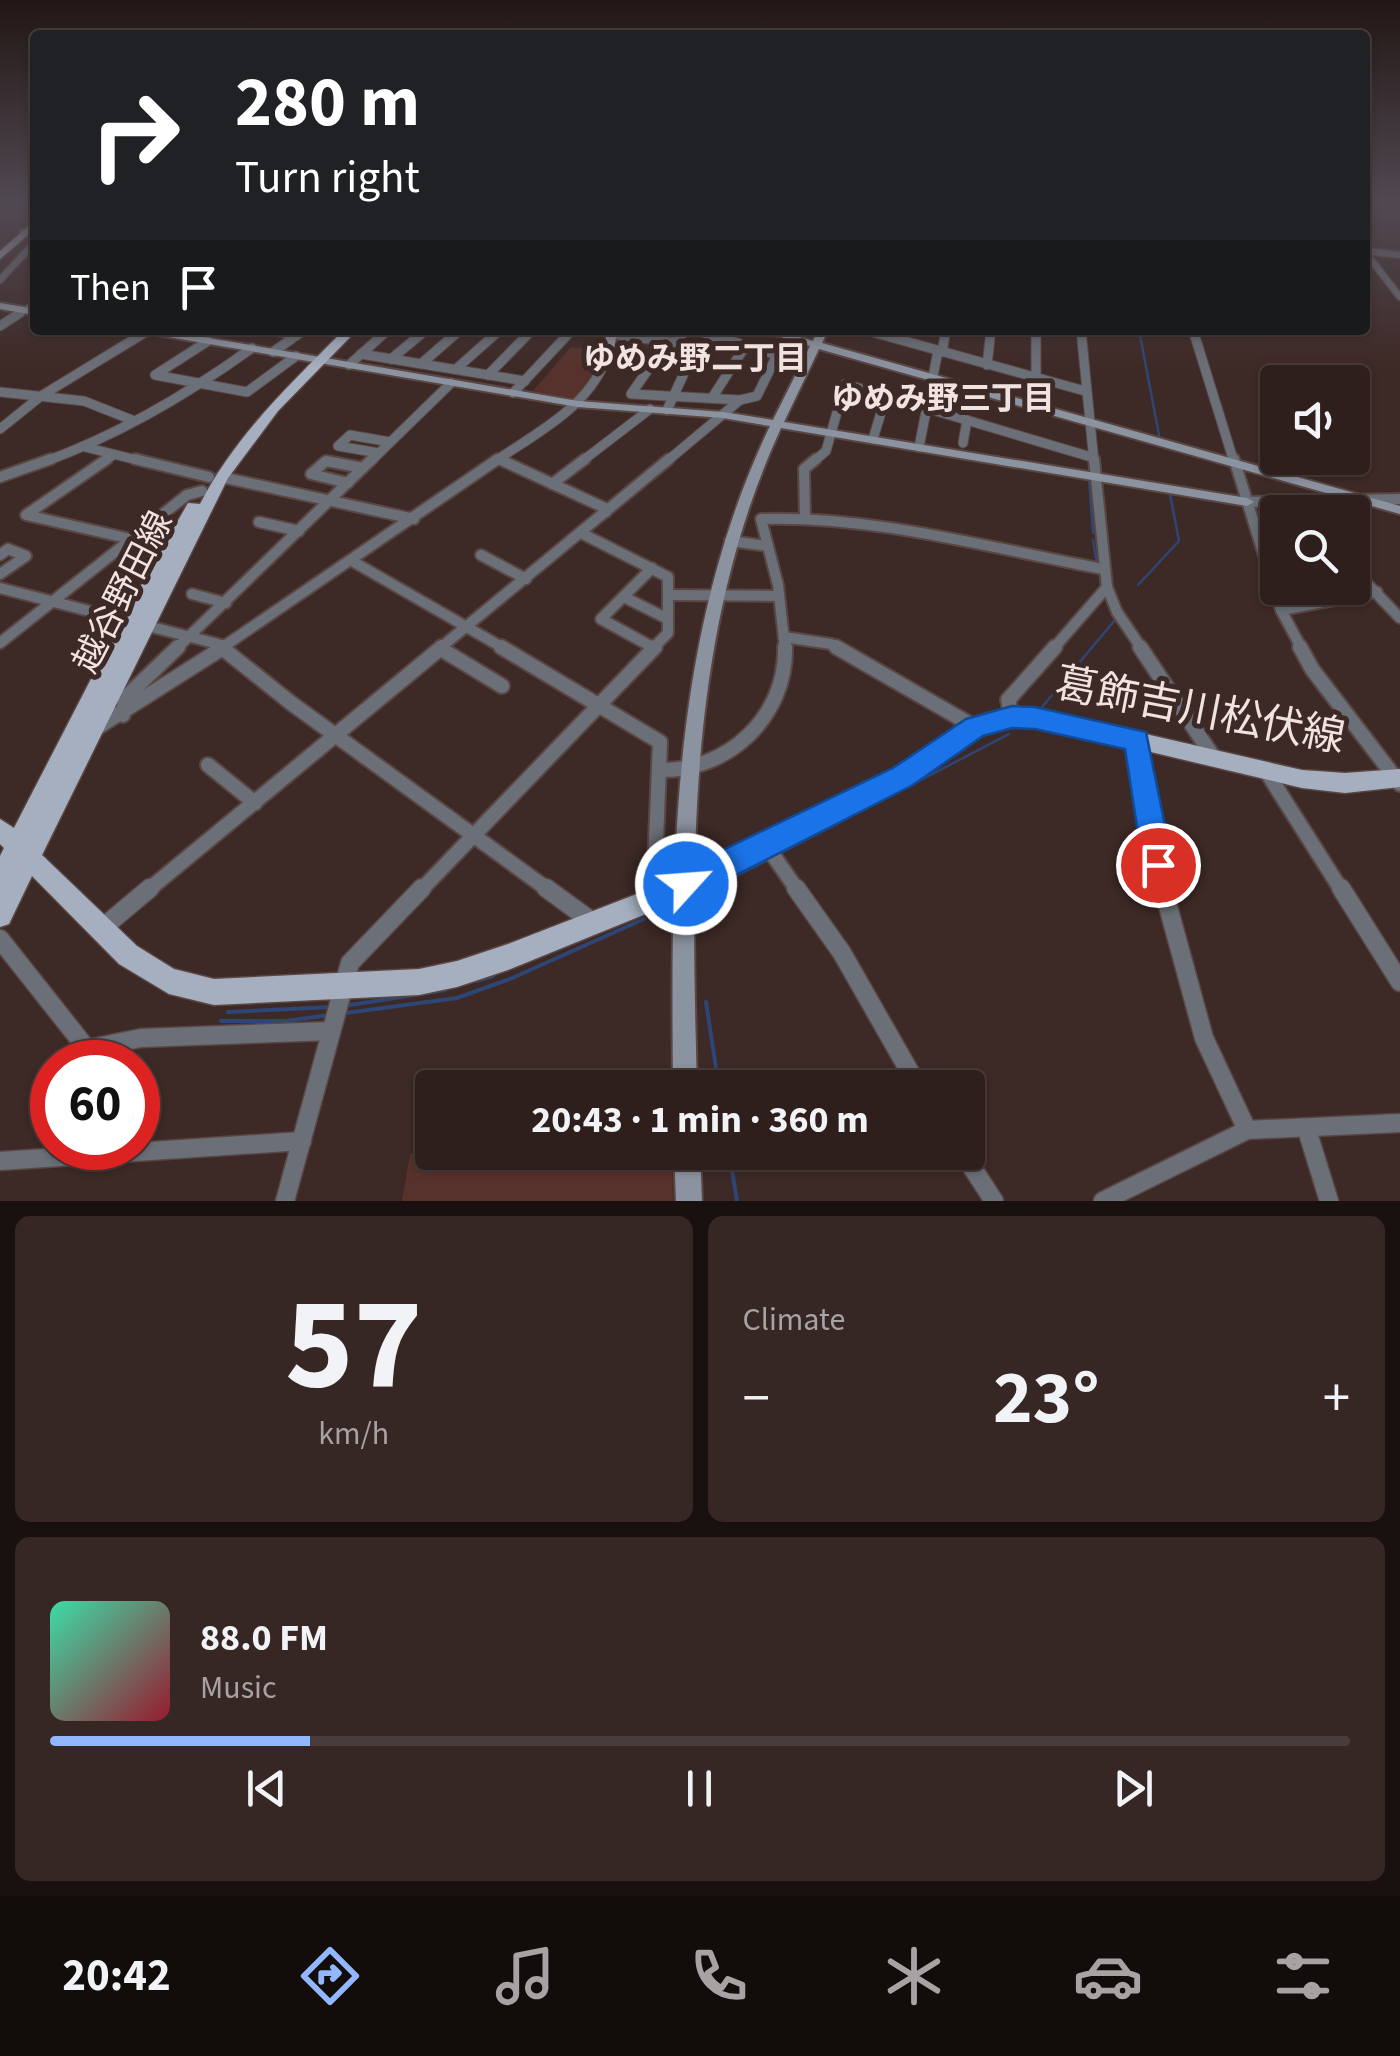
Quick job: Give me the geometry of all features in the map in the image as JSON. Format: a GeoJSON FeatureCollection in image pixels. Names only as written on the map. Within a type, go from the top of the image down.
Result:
{"type":"FeatureCollection","features":[{"type":"Feature","properties":{"kind":"main road","name":"越谷野田線"},"geometry":{"type":"LineString","coordinates":[[0,915],[24,852],[211,482],[260,410],[307,358],[334,335]]}},
{"type":"Feature","properties":{"kind":"main road","name":"越谷野田線"},"geometry":{"type":"LineString","coordinates":[[307,358],[342,335]]}},
{"type":"Feature","properties":{"kind":"main road","name":"越谷野田線"},"geometry":{"type":"LineString","coordinates":[[0,880],[24,852],[92,731],[137,623]]}},
{"type":"Feature","properties":{"kind":"main road","name":"葛飾吉川松伏線"},"geometry":{"type":"LineString","coordinates":[[24,852],[100,930],[146,969],[190,988],[243,992],[341,987],[419,982],[457,974],[654,899],[903,777],[975,727],[1012,717],[1035,718],[1322,782],[1399,780]]}},
{"type":"Feature","properties":{"kind":"main road"},"geometry":{"type":"LineString","coordinates":[[0,828],[24,852]]}},
{"type":"Feature","properties":{"kind":"street"},"geometry":{"type":"LineString","coordinates":[[0,280],[22,258]]}},
{"type":"Feature","properties":{"kind":"street"},"geometry":{"type":"LineString","coordinates":[[1370,258],[1400,297]]}},
{"type":"Feature","properties":{"kind":"street"},"geometry":{"type":"LineString","coordinates":[[16,266],[30,266]]}},
{"type":"Feature","properties":{"kind":"street"},"geometry":{"type":"LineString","coordinates":[[0,306],[30,309]]}},
{"type":"Feature","properties":{"kind":"street"},"geometry":{"type":"LineString","coordinates":[[1,325],[30,310]]}},
{"type":"Feature","properties":{"kind":"street"},"geometry":{"type":"LineString","coordinates":[[1,325],[24,325]]}},
{"type":"Feature","properties":{"kind":"street"},"geometry":{"type":"LineString","coordinates":[[0,429],[41,396],[139,335]]}},
{"type":"Feature","properties":{"kind":"street"},"geometry":{"type":"LineString","coordinates":[[273,352],[296,335]]}},
{"type":"Feature","properties":{"kind":"street"},"geometry":{"type":"LineString","coordinates":[[349,365],[382,335]]}},
{"type":"Feature","properties":{"kind":"street"},"geometry":{"type":"LineString","coordinates":[[391,359],[420,335]]}},
{"type":"Feature","properties":{"kind":"street"},"geometry":{"type":"LineString","coordinates":[[421,364],[454,335]]}},
{"type":"Feature","properties":{"kind":"street"},"geometry":{"type":"LineString","coordinates":[[123,715],[125,698],[364,468],[495,335]]}},
{"type":"Feature","properties":{"kind":"street"},"geometry":{"type":"LineString","coordinates":[[488,374],[527,335]]}},
{"type":"Feature","properties":{"kind":"street"},"geometry":{"type":"LineString","coordinates":[[513,393],[567,335]]}},
{"type":"Feature","properties":{"kind":"street"},"geometry":{"type":"LineString","coordinates":[[92,731],[123,715],[578,404],[601,377],[611,335]]}},
{"type":"Feature","properties":{"kind":"street"},"geometry":{"type":"LineString","coordinates":[[626,335],[670,342]]}},
{"type":"Feature","properties":{"kind":"street"},"geometry":{"type":"LineString","coordinates":[[641,338],[646,335]]}},
{"type":"Feature","properties":{"kind":"street"},"geometry":{"type":"LineString","coordinates":[[682,335],[670,342],[630,394],[740,400],[757,396],[777,355],[710,335]]}},
{"type":"Feature","properties":{"kind":"street"},"geometry":{"type":"LineString","coordinates":[[881,335],[1086,391]]}},
{"type":"Feature","properties":{"kind":"street"},"geometry":{"type":"LineString","coordinates":[[904,342],[906,335]]}},
{"type":"Feature","properties":{"kind":"street"},"geometry":{"type":"LineString","coordinates":[[919,447],[945,335]]}},
{"type":"Feature","properties":{"kind":"street"},"geometry":{"type":"LineString","coordinates":[[988,365],[991,335]]}},
{"type":"Feature","properties":{"kind":"street"},"geometry":{"type":"LineString","coordinates":[[1036,335],[1036,378]]}},
{"type":"Feature","properties":{"kind":"street"},"geometry":{"type":"LineString","coordinates":[[1081,335],[1107,587],[1117,612],[1214,758]]}},
{"type":"Feature","properties":{"kind":"street"},"geometry":{"type":"LineString","coordinates":[[1195,335],[1281,610],[1312,669],[1399,780]]}},
{"type":"Feature","properties":{"kind":"street"},"geometry":{"type":"LineString","coordinates":[[307,358],[247,392],[155,375],[208,337],[349,365],[525,380]]}},
{"type":"Feature","properties":{"kind":"street"},"geometry":{"type":"LineString","coordinates":[[667,410],[671,396],[708,343],[718,337]]}},
{"type":"Feature","properties":{"kind":"street"},"geometry":{"type":"LineString","coordinates":[[685,1070],[689,772],[694,710],[714,596],[730,541],[819,337],[932,378],[1344,495]]}},
{"type":"Feature","properties":{"kind":"street"},"geometry":{"type":"LineString","coordinates":[[712,398],[746,345]]}},
{"type":"Feature","properties":{"kind":"street"},"geometry":{"type":"LineString","coordinates":[[0,477],[85,447],[202,384],[252,348]]}},
{"type":"Feature","properties":{"kind":"street"},"geometry":{"type":"LineString","coordinates":[[361,354],[421,364],[513,393],[578,404],[723,414],[1260,502]]}},
{"type":"Feature","properties":{"kind":"street"},"geometry":{"type":"LineString","coordinates":[[805,516],[804,469],[826,450],[845,384],[1092,456]]}},
{"type":"Feature","properties":{"kind":"street"},"geometry":{"type":"LineString","coordinates":[[0,392],[84,401],[132,420]]}},
{"type":"Feature","properties":{"kind":"street"},"geometry":{"type":"LineString","coordinates":[[874,440],[886,396]]}},
{"type":"Feature","properties":{"kind":"street"},"geometry":{"type":"LineString","coordinates":[[100,930],[740,400]]}},
{"type":"Feature","properties":{"kind":"street"},"geometry":{"type":"LineString","coordinates":[[552,484],[650,410]]}},
{"type":"Feature","properties":{"kind":"street"},"geometry":{"type":"LineString","coordinates":[[963,443],[966,420]]}},
{"type":"Feature","properties":{"kind":"street"},"geometry":{"type":"LineString","coordinates":[[379,453],[338,446],[350,435],[390,442]]}},
{"type":"Feature","properties":{"kind":"street"},"geometry":{"type":"LineString","coordinates":[[85,447],[211,482],[414,519]]}},
{"type":"Feature","properties":{"kind":"street"},"geometry":{"type":"LineString","coordinates":[[113,455],[26,515],[131,539]]}},
{"type":"Feature","properties":{"kind":"street"},"geometry":{"type":"LineString","coordinates":[[501,460],[605,508],[606,512]]}},
{"type":"Feature","properties":{"kind":"street"},"geometry":{"type":"LineString","coordinates":[[348,483],[311,474],[326,461],[364,468]]}},
{"type":"Feature","properties":{"kind":"street"},"geometry":{"type":"LineString","coordinates":[[0,644],[187,495],[211,482]]}},
{"type":"Feature","properties":{"kind":"street"},"geometry":{"type":"LineString","coordinates":[[1370,500],[1400,499]]}},
{"type":"Feature","properties":{"kind":"street"},"geometry":{"type":"LineString","coordinates":[[1370,502],[1400,510]]}},
{"type":"Feature","properties":{"kind":"street"},"geometry":{"type":"LineString","coordinates":[[658,770],[689,772],[708,767],[764,721],[777,700],[785,674],[784,637],[762,519],[805,516],[892,527],[1103,569]]}},
{"type":"Feature","properties":{"kind":"street"},"geometry":{"type":"LineString","coordinates":[[259,522],[299,531]]}},
{"type":"Feature","properties":{"kind":"street"},"geometry":{"type":"LineString","coordinates":[[285,1201],[350,963],[668,632],[668,576],[581,533]]}},
{"type":"Feature","properties":{"kind":"street"},"geometry":{"type":"LineString","coordinates":[[730,541],[768,546]]}},
{"type":"Feature","properties":{"kind":"street"},"geometry":{"type":"LineString","coordinates":[[0,555],[8,550],[26,556],[0,574]]}},
{"type":"Feature","properties":{"kind":"street"},"geometry":{"type":"LineString","coordinates":[[481,554],[526,579]]}},
{"type":"Feature","properties":{"kind":"street"},"geometry":{"type":"LineString","coordinates":[[352,560],[660,742],[654,899]]}},
{"type":"Feature","properties":{"kind":"street"},"geometry":{"type":"LineString","coordinates":[[652,568],[601,620],[654,648]]}},
{"type":"Feature","properties":{"kind":"street"},"geometry":{"type":"LineString","coordinates":[[1370,585],[1400,618]]}},
{"type":"Feature","properties":{"kind":"street"},"geometry":{"type":"LineString","coordinates":[[1012,717],[1008,700],[1107,587]]}},
{"type":"Feature","properties":{"kind":"street"},"geometry":{"type":"LineString","coordinates":[[0,588],[222,648],[594,923]]}},
{"type":"Feature","properties":{"kind":"street"},"geometry":{"type":"LineString","coordinates":[[1281,610],[1377,592]]}},
{"type":"Feature","properties":{"kind":"street"},"geometry":{"type":"LineString","coordinates":[[192,594],[226,602]]}},
{"type":"Feature","properties":{"kind":"street"},"geometry":{"type":"LineString","coordinates":[[668,595],[778,596]]}},
{"type":"Feature","properties":{"kind":"street"},"geometry":{"type":"LineString","coordinates":[[624,597],[668,618]]}},
{"type":"Feature","properties":{"kind":"street"},"geometry":{"type":"LineString","coordinates":[[784,637],[831,644],[975,727]]}},
{"type":"Feature","properties":{"kind":"street"},"geometry":{"type":"LineString","coordinates":[[441,649],[502,686]]}},
{"type":"Feature","properties":{"kind":"street"},"geometry":{"type":"LineString","coordinates":[[1137,740],[1169,926],[1231,1102],[1247,1130]]}},
{"type":"Feature","properties":{"kind":"street"},"geometry":{"type":"LineString","coordinates":[[208,764],[255,803]]}},
{"type":"Feature","properties":{"kind":"street"},"geometry":{"type":"LineString","coordinates":[[1266,771],[1400,982]]}},
{"type":"Feature","properties":{"kind":"street"},"geometry":{"type":"LineString","coordinates":[[766,844],[842,953],[908,1070]]}},
{"type":"Feature","properties":{"kind":"street"},"geometry":{"type":"LineString","coordinates":[[0,938],[87,1049],[141,1038],[331,1031]]}},
{"type":"Feature","properties":{"kind":"street"},"geometry":{"type":"LineString","coordinates":[[1104,1201],[1247,1130],[1400,1123]]}},
{"type":"Feature","properties":{"kind":"street"},"geometry":{"type":"LineString","coordinates":[[1307,1130],[1329,1201]]}},
{"type":"Feature","properties":{"kind":"street"},"geometry":{"type":"LineString","coordinates":[[0,1161],[302,1141]]}},
{"type":"Feature","properties":{"kind":"street"},"geometry":{"type":"LineString","coordinates":[[688,1170],[689,1201]]}},
{"type":"Feature","properties":{"kind":"street"},"geometry":{"type":"LineString","coordinates":[[974,1170],[994,1201]]}},
{"type":"Feature","properties":{"kind":"shaded area"},"geometry":{"type":"Polygon","coordinates":[[[571,347],[604,352],[603,362],[579,399],[533,391],[571,347]]]}},
{"type":"Feature","properties":{"kind":"shaded area"},"geometry":{"type":"Polygon","coordinates":[[[410,1154],[415,1154],[415,1170],[672,1170],[673,1201],[402,1201],[410,1154]]]}},
{"type":"Feature","properties":{"kind":"waterway"},"geometry":{"type":"LineString","coordinates":[[1140,335],[1159,435]]}},
{"type":"Feature","properties":{"kind":"waterway"},"geometry":{"type":"LineString","coordinates":[[1089,480],[1093,533]]}},
{"type":"Feature","properties":{"kind":"waterway"},"geometry":{"type":"LineString","coordinates":[[1138,585],[1179,541],[1170,494]]}},
{"type":"Feature","properties":{"kind":"waterway"},"geometry":{"type":"LineString","coordinates":[[1093,540],[1097,565]]}},
{"type":"Feature","properties":{"kind":"waterway"},"geometry":{"type":"LineString","coordinates":[[1099,572],[1101,585]]}},
{"type":"Feature","properties":{"kind":"waterway"},"geometry":{"type":"LineString","coordinates":[[1042,707],[1115,620]]}},
{"type":"Feature","properties":{"kind":"waterway"},"geometry":{"type":"LineString","coordinates":[[779,854],[1009,734]]}},
{"type":"Feature","properties":{"kind":"waterway"},"geometry":{"type":"LineString","coordinates":[[715,887],[768,860]]}},
{"type":"Feature","properties":{"kind":"waterway"},"geometry":{"type":"LineString","coordinates":[[346,1013],[457,998],[510,979],[644,919]]}},
{"type":"Feature","properties":{"kind":"waterway"},"geometry":{"type":"LineString","coordinates":[[476,981],[493,976]]}},
{"type":"Feature","properties":{"kind":"waterway"},"geometry":{"type":"LineString","coordinates":[[344,1006],[445,990]]}},
{"type":"Feature","properties":{"kind":"waterway"},"geometry":{"type":"LineString","coordinates":[[706,1002],[716,1070]]}},
{"type":"Feature","properties":{"kind":"waterway"},"geometry":{"type":"LineString","coordinates":[[228,1012],[331,1007]]}},
{"type":"Feature","properties":{"kind":"waterway"},"geometry":{"type":"LineString","coordinates":[[221,1021],[286,1021],[329,1015]]}},
{"type":"Feature","properties":{"kind":"waterway"},"geometry":{"type":"LineString","coordinates":[[732,1170],[737,1201]]}},
{"type":"Feature","properties":{"kind":"district","name":"ゆめみ野二丁目"},"geometry":{"type":"Point","coordinates":[695,359]}},
{"type":"Feature","properties":{"kind":"district","name":"ゆめみ野三丁目"},"geometry":{"type":"Point","coordinates":[943,399]}},
{"type":"Feature","properties":{"kind":"route"},"geometry":{"type":"LineString","coordinates":[[686,884],[903,777],[975,727],[1012,717],[1068,724],[1137,740],[1158,865]]}}]}
